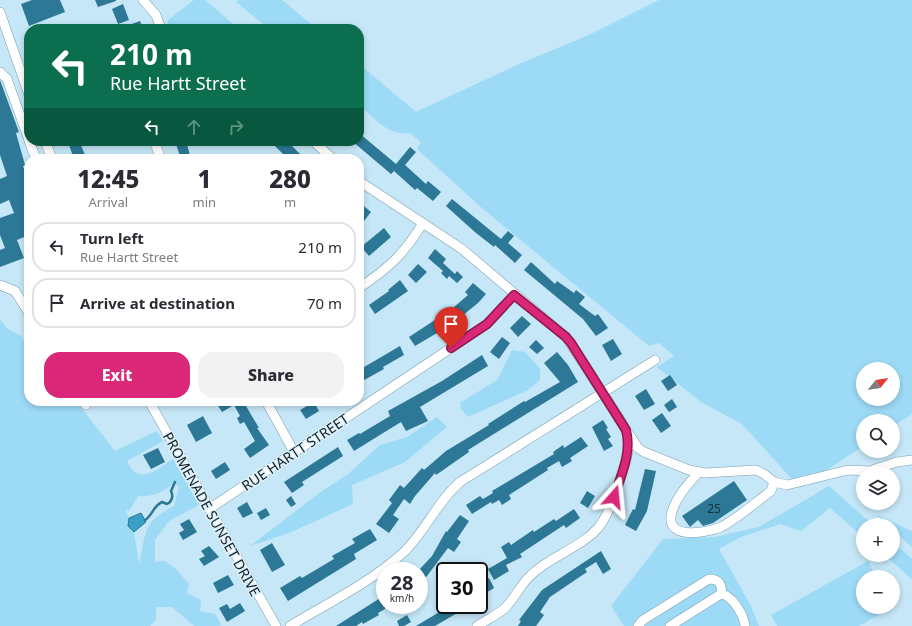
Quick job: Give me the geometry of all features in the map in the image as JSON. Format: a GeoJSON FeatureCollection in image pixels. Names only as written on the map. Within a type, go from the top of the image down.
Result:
{"type":"FeatureCollection","features":[{"type":"Feature","properties":{"kind":"street"},"geometry":{"type":"LineString","coordinates":[[143,0],[156,15],[159,24]]}},
{"type":"Feature","properties":{"kind":"street"},"geometry":{"type":"LineString","coordinates":[[0,12],[24,81]]}},
{"type":"Feature","properties":{"kind":"street"},"geometry":{"type":"LineString","coordinates":[[21,73],[3,75],[24,128]]}},
{"type":"Feature","properties":{"kind":"street"},"geometry":{"type":"LineString","coordinates":[[319,146],[327,154]]}},
{"type":"Feature","properties":{"kind":"street"},"geometry":{"type":"LineString","coordinates":[[364,184],[462,249],[568,340],[638,448],[644,452],[689,470],[699,472],[742,472],[756,470],[774,482],[787,485],[848,470],[869,471],[897,462],[912,460]]}},
{"type":"Feature","properties":{"kind":"street"},"geometry":{"type":"LineString","coordinates":[[364,284],[395,262],[407,249],[423,223]]}},
{"type":"Feature","properties":{"kind":"street"},"geometry":{"type":"LineString","coordinates":[[0,284],[14,291],[24,306]]}},
{"type":"Feature","properties":{"kind":"street","name":"RUE HARTT STREET"},"geometry":{"type":"LineString","coordinates":[[364,406],[487,324],[514,295]]}},
{"type":"Feature","properties":{"kind":"street"},"geometry":{"type":"LineString","coordinates":[[290,626],[367,580],[392,562],[406,550],[447,493],[460,482],[655,360]]}},
{"type":"Feature","properties":{"kind":"street","name":"PROMENADE SUNSET DRIVE"},"geometry":{"type":"LineString","coordinates":[[152,406],[276,626]]}},
{"type":"Feature","properties":{"kind":"street"},"geometry":{"type":"LineString","coordinates":[[269,406],[294,452]]}},
{"type":"Feature","properties":{"kind":"street","name":"RUE HARTT STREET"},"geometry":{"type":"LineString","coordinates":[[209,508],[363,406]]}},
{"type":"Feature","properties":{"kind":"street"},"geometry":{"type":"LineString","coordinates":[[477,626],[505,608],[530,575],[589,536],[598,528],[606,517],[626,461],[629,440],[626,430]]}},
{"type":"Feature","properties":{"kind":"street"},"geometry":{"type":"LineString","coordinates":[[626,461],[637,452],[644,452]]}},
{"type":"Feature","properties":{"kind":"street"},"geometry":{"type":"LineString","coordinates":[[699,472],[682,491],[671,516],[674,526],[682,532],[704,533],[722,526],[771,491],[774,482]]}},
{"type":"Feature","properties":{"kind":"street"},"geometry":{"type":"LineString","coordinates":[[638,626],[643,620],[709,579],[716,579],[720,583],[722,589],[721,594]]}},
{"type":"Feature","properties":{"kind":"street"},"geometry":{"type":"LineString","coordinates":[[670,626],[721,594]]}},
{"type":"Feature","properties":{"kind":"street"},"geometry":{"type":"LineString","coordinates":[[721,594],[729,597],[743,618],[745,626]]}},
{"type":"Feature","properties":{"kind":"shaded area"},"geometry":{"type":"Polygon","coordinates":[[[194,0],[205,0],[233,24],[168,24],[167,21],[194,0]]]}},
{"type":"Feature","properties":{"kind":"shaded area"},"geometry":{"type":"Polygon","coordinates":[[[238,0],[282,0],[311,24],[263,24],[236,2],[238,0]]]}},
{"type":"Feature","properties":{"kind":"shaded area"},"geometry":{"type":"Polygon","coordinates":[[[659,0],[912,0],[912,414],[900,422],[900,414],[856,414],[856,451],[800,488],[742,424],[701,402],[657,367],[674,356],[659,343],[649,346],[483,209],[417,149],[421,142],[410,133],[395,132],[388,129],[364,109],[364,68],[416,112],[519,64],[589,35],[659,0]]]}},
{"type":"Feature","properties":{"kind":"shaded area"},"geometry":{"type":"Polygon","coordinates":[[[0,320],[8,329],[21,336],[24,341],[24,406],[80,406],[115,451],[157,431],[163,441],[127,461],[132,469],[137,473],[148,474],[173,459],[199,505],[169,521],[155,540],[155,562],[165,561],[176,569],[189,584],[187,593],[201,600],[200,611],[215,614],[221,624],[220,626],[194,626],[172,607],[156,607],[156,620],[150,626],[0,626],[0,320]],[[175,482],[158,493],[149,496],[138,496],[129,511],[125,510],[129,518],[128,526],[134,532],[139,564],[147,529],[163,512],[174,506],[179,488],[175,482]]]}},
{"type":"Feature","properties":{"kind":"shaded area"},"geometry":{"type":"Polygon","coordinates":[[[512,350],[525,352],[540,369],[540,380],[528,390],[468,417],[461,409],[460,403],[497,380],[512,350]]]}},
{"type":"Feature","properties":{"kind":"shaded area"},"geometry":{"type":"Polygon","coordinates":[[[437,417],[447,427],[405,462],[352,485],[353,504],[289,533],[250,546],[322,491],[347,475],[380,445],[407,437],[437,417]]]}},
{"type":"Feature","properties":{"kind":"shaded area"},"geometry":{"type":"Polygon","coordinates":[[[829,486],[865,518],[856,518],[856,531],[830,508],[801,531],[780,524],[741,537],[719,549],[751,606],[759,626],[624,626],[611,606],[663,539],[715,537],[759,527],[829,486]]]}},
{"type":"Feature","properties":{"kind":"shaded area"},"geometry":{"type":"Polygon","coordinates":[[[141,513],[146,522],[134,532],[128,526],[129,518],[141,513]]]}},
{"type":"Feature","properties":{"kind":"shaded area"},"geometry":{"type":"Polygon","coordinates":[[[900,526],[912,531],[912,547],[900,536],[900,526]]]}},
{"type":"Feature","properties":{"kind":"shaded area"},"geometry":{"type":"Polygon","coordinates":[[[900,548],[912,559],[912,579],[892,562],[900,562],[900,548]]]}},
{"type":"Feature","properties":{"kind":"shaded area"},"geometry":{"type":"Polygon","coordinates":[[[866,562],[868,562],[872,570],[856,570],[856,614],[880,614],[859,626],[777,626],[771,615],[866,562]]]}},
{"type":"Feature","properties":{"kind":"building"},"geometry":{"type":"Polygon","coordinates":[[[32,0],[60,0],[65,12],[34,24],[28,24],[21,4],[32,0]]]}},
{"type":"Feature","properties":{"kind":"building"},"geometry":{"type":"Polygon","coordinates":[[[95,0],[116,0],[116,1],[98,7],[95,0]]]}},
{"type":"Feature","properties":{"kind":"building"},"geometry":{"type":"Polygon","coordinates":[[[123,4],[129,20],[118,24],[112,9],[123,4]]]}},
{"type":"Feature","properties":{"kind":"building"},"geometry":{"type":"Polygon","coordinates":[[[140,21],[141,24],[132,24],[140,21]]]}},
{"type":"Feature","properties":{"kind":"building"},"geometry":{"type":"Polygon","coordinates":[[[0,80],[19,132],[16,133],[24,161],[24,237],[17,240],[24,258],[0,267],[0,250],[5,248],[0,235],[0,218],[14,213],[9,200],[0,204],[0,179],[7,176],[0,155],[0,80]]]}},
{"type":"Feature","properties":{"kind":"building"},"geometry":{"type":"Polygon","coordinates":[[[364,137],[396,164],[410,147],[416,152],[405,165],[426,184],[428,181],[441,192],[433,201],[417,188],[415,190],[394,171],[391,174],[358,146],[364,146],[364,137]]]}},
{"type":"Feature","properties":{"kind":"building"},"geometry":{"type":"Polygon","coordinates":[[[69,146],[81,146],[85,154],[72,154],[69,146]]]}},
{"type":"Feature","properties":{"kind":"building"},"geometry":{"type":"Polygon","coordinates":[[[177,146],[187,146],[190,154],[179,154],[177,146]]]}},
{"type":"Feature","properties":{"kind":"building"},"geometry":{"type":"Polygon","coordinates":[[[275,146],[292,146],[300,154],[283,154],[275,146]]]}},
{"type":"Feature","properties":{"kind":"building"},"geometry":{"type":"Polygon","coordinates":[[[452,199],[501,239],[508,231],[514,236],[508,243],[522,255],[515,263],[495,245],[494,247],[476,233],[446,206],[452,199]]]}},
{"type":"Feature","properties":{"kind":"building"},"geometry":{"type":"Polygon","coordinates":[[[364,206],[371,212],[364,221],[364,206]]]}},
{"type":"Feature","properties":{"kind":"building"},"geometry":{"type":"Polygon","coordinates":[[[384,228],[391,237],[369,256],[364,250],[364,245],[384,228]]]}},
{"type":"Feature","properties":{"kind":"building"},"geometry":{"type":"Polygon","coordinates":[[[435,249],[446,259],[443,263],[455,274],[457,271],[463,277],[457,283],[449,276],[447,279],[441,273],[443,271],[428,258],[435,249]]]}},
{"type":"Feature","properties":{"kind":"building"},"geometry":{"type":"Polygon","coordinates":[[[531,262],[555,284],[557,281],[574,293],[576,290],[585,297],[579,304],[595,316],[598,314],[608,328],[596,336],[583,319],[524,270],[531,262]]]}},
{"type":"Feature","properties":{"kind":"building"},"geometry":{"type":"Polygon","coordinates":[[[418,264],[427,272],[416,283],[408,275],[418,264]]]}},
{"type":"Feature","properties":{"kind":"building"},"geometry":{"type":"Polygon","coordinates":[[[400,280],[408,291],[375,314],[369,305],[389,291],[388,290],[400,280]]]}},
{"type":"Feature","properties":{"kind":"building"},"geometry":{"type":"Polygon","coordinates":[[[473,283],[486,294],[478,303],[462,316],[454,307],[468,295],[465,292],[473,283]]]}},
{"type":"Feature","properties":{"kind":"building"},"geometry":{"type":"Polygon","coordinates":[[[447,312],[454,323],[415,346],[409,337],[447,312]]]}},
{"type":"Feature","properties":{"kind":"building"},"geometry":{"type":"Polygon","coordinates":[[[522,316],[531,324],[518,337],[510,328],[522,316]]]}},
{"type":"Feature","properties":{"kind":"building"},"geometry":{"type":"Polygon","coordinates":[[[502,337],[510,343],[499,359],[490,352],[502,337]]]}},
{"type":"Feature","properties":{"kind":"building"},"geometry":{"type":"Polygon","coordinates":[[[613,339],[622,354],[611,361],[602,345],[613,339]]]}},
{"type":"Feature","properties":{"kind":"building"},"geometry":{"type":"Polygon","coordinates":[[[536,340],[544,348],[537,354],[529,347],[536,340]]]}},
{"type":"Feature","properties":{"kind":"building"},"geometry":{"type":"Polygon","coordinates":[[[400,346],[404,355],[364,380],[364,367],[400,346]]]}},
{"type":"Feature","properties":{"kind":"building"},"geometry":{"type":"Polygon","coordinates":[[[557,352],[568,365],[578,382],[468,450],[469,452],[436,475],[435,473],[410,504],[404,499],[393,515],[399,519],[389,533],[376,524],[392,503],[389,500],[400,485],[404,488],[422,468],[424,470],[446,451],[489,425],[488,424],[524,401],[525,402],[560,382],[544,363],[557,352]]]}},
{"type":"Feature","properties":{"kind":"building"},"geometry":{"type":"Polygon","coordinates":[[[482,355],[488,366],[420,407],[428,421],[406,431],[401,422],[354,451],[347,440],[390,416],[388,411],[442,381],[482,355]]]}},
{"type":"Feature","properties":{"kind":"building"},"geometry":{"type":"Polygon","coordinates":[[[670,375],[677,385],[668,391],[661,381],[670,375]]]}},
{"type":"Feature","properties":{"kind":"building"},"geometry":{"type":"Polygon","coordinates":[[[646,389],[655,404],[644,410],[635,396],[646,389]]]}},
{"type":"Feature","properties":{"kind":"building"},"geometry":{"type":"Polygon","coordinates":[[[672,399],[677,407],[669,412],[664,405],[672,399]]]}},
{"type":"Feature","properties":{"kind":"building"},"geometry":{"type":"Polygon","coordinates":[[[218,406],[232,406],[222,412],[218,406]]]}},
{"type":"Feature","properties":{"kind":"building"},"geometry":{"type":"Polygon","coordinates":[[[235,406],[246,406],[259,428],[257,428],[269,445],[250,458],[244,449],[255,441],[244,422],[240,424],[237,418],[240,416],[235,406]]]}},
{"type":"Feature","properties":{"kind":"building"},"geometry":{"type":"Polygon","coordinates":[[[307,406],[316,406],[319,411],[306,419],[300,410],[307,406]]]}},
{"type":"Feature","properties":{"kind":"building"},"geometry":{"type":"Polygon","coordinates":[[[662,413],[671,426],[661,433],[652,420],[662,413]]]}},
{"type":"Feature","properties":{"kind":"building"},"geometry":{"type":"Polygon","coordinates":[[[203,416],[212,433],[196,442],[187,425],[203,416]]]}},
{"type":"Feature","properties":{"kind":"building"},"geometry":{"type":"Polygon","coordinates":[[[603,420],[611,437],[608,439],[613,446],[604,451],[592,427],[603,420]]]}},
{"type":"Feature","properties":{"kind":"building"},"geometry":{"type":"Polygon","coordinates":[[[581,437],[588,446],[570,458],[572,461],[562,467],[559,461],[547,468],[548,470],[509,495],[511,499],[502,505],[499,500],[492,504],[491,502],[472,514],[466,505],[480,496],[483,499],[493,493],[492,491],[554,454],[553,452],[563,445],[564,448],[581,437]]]}},
{"type":"Feature","properties":{"kind":"building"},"geometry":{"type":"Polygon","coordinates":[[[338,447],[343,456],[302,482],[304,485],[292,493],[284,482],[338,447]]]}},
{"type":"Feature","properties":{"kind":"building"},"geometry":{"type":"Polygon","coordinates":[[[158,448],[165,462],[151,469],[143,455],[158,448]]]}},
{"type":"Feature","properties":{"kind":"building"},"geometry":{"type":"Polygon","coordinates":[[[225,462],[230,470],[216,479],[211,471],[225,462]]]}},
{"type":"Feature","properties":{"kind":"building"},"geometry":{"type":"Polygon","coordinates":[[[645,469],[656,471],[647,511],[636,531],[625,525],[633,509],[635,510],[645,469]]]}},
{"type":"Feature","properties":{"kind":"building"},"geometry":{"type":"Polygon","coordinates":[[[734,481],[747,500],[713,523],[703,526],[698,520],[690,527],[682,516],[734,481]]]}},
{"type":"Feature","properties":{"kind":"building"},"geometry":{"type":"Polygon","coordinates":[[[587,491],[595,496],[588,508],[580,503],[587,491]]]}},
{"type":"Feature","properties":{"kind":"building"},"geometry":{"type":"Polygon","coordinates":[[[291,496],[296,504],[291,507],[286,500],[291,496]]]}},
{"type":"Feature","properties":{"kind":"building"},"geometry":{"type":"Polygon","coordinates":[[[247,502],[253,513],[243,518],[237,508],[247,502]]]}},
{"type":"Feature","properties":{"kind":"building"},"geometry":{"type":"Polygon","coordinates":[[[266,508],[270,515],[261,520],[257,513],[266,508]]]}},
{"type":"Feature","properties":{"kind":"building"},"geometry":{"type":"Polygon","coordinates":[[[574,509],[580,518],[566,528],[564,525],[520,554],[522,557],[506,565],[509,571],[494,580],[488,569],[507,558],[501,547],[509,542],[511,545],[533,530],[534,532],[554,519],[556,521],[574,509]]]}},
{"type":"Feature","properties":{"kind":"building"},"geometry":{"type":"Polygon","coordinates":[[[460,515],[469,521],[457,539],[461,542],[454,552],[448,548],[428,575],[428,562],[426,562],[432,556],[446,531],[447,532],[460,515]]]}},
{"type":"Feature","properties":{"kind":"building"},"geometry":{"type":"Polygon","coordinates":[[[189,519],[197,532],[183,540],[179,533],[184,530],[180,524],[189,519]]]}},
{"type":"Feature","properties":{"kind":"building"},"geometry":{"type":"Polygon","coordinates":[[[370,529],[377,540],[354,554],[356,559],[288,601],[280,588],[300,576],[302,578],[334,559],[332,556],[355,543],[352,539],[370,529]]]}},
{"type":"Feature","properties":{"kind":"building"},"geometry":{"type":"Polygon","coordinates":[[[272,543],[285,565],[272,572],[260,550],[272,543]]]}},
{"type":"Feature","properties":{"kind":"building"},"geometry":{"type":"Polygon","coordinates":[[[209,546],[219,557],[204,566],[199,559],[205,556],[201,551],[209,546]]]}},
{"type":"Feature","properties":{"kind":"building"},"geometry":{"type":"Polygon","coordinates":[[[601,551],[611,569],[603,574],[596,562],[585,569],[587,572],[550,597],[540,612],[544,615],[536,626],[518,626],[521,621],[519,620],[542,590],[601,551]]]}},
{"type":"Feature","properties":{"kind":"building"},"geometry":{"type":"Polygon","coordinates":[[[228,575],[234,585],[218,593],[213,583],[228,575]]]}},
{"type":"Feature","properties":{"kind":"building"},"geometry":{"type":"Polygon","coordinates":[[[488,579],[494,588],[488,592],[488,579]]]}},
{"type":"Feature","properties":{"kind":"building"},"geometry":{"type":"Polygon","coordinates":[[[376,601],[376,614],[379,615],[363,624],[362,622],[356,626],[336,626],[376,601]]]}},
{"type":"Feature","properties":{"kind":"building"},"geometry":{"type":"Polygon","coordinates":[[[240,603],[245,611],[227,622],[219,608],[227,604],[230,609],[240,603]]]}},
{"type":"Feature","properties":{"kind":"building"},"geometry":{"type":"Polygon","coordinates":[[[436,614],[456,614],[435,626],[416,626],[436,614]]]}},
{"type":"Feature","properties":{"kind":"building"},"geometry":{"type":"Polygon","coordinates":[[[407,615],[411,622],[404,626],[399,626],[397,621],[407,615]]]}},
{"type":"Feature","properties":{"kind":"waterway"},"geometry":{"type":"LineString","coordinates":[[145,520],[159,504],[162,502],[167,504],[171,500],[171,491],[175,482]]}},
{"type":"Feature","properties":{"kind":"route"},"geometry":{"type":"LineString","coordinates":[[451,348],[487,324],[514,295],[566,337],[619,418],[626,430],[629,440],[626,461],[614,497]]}}]}
